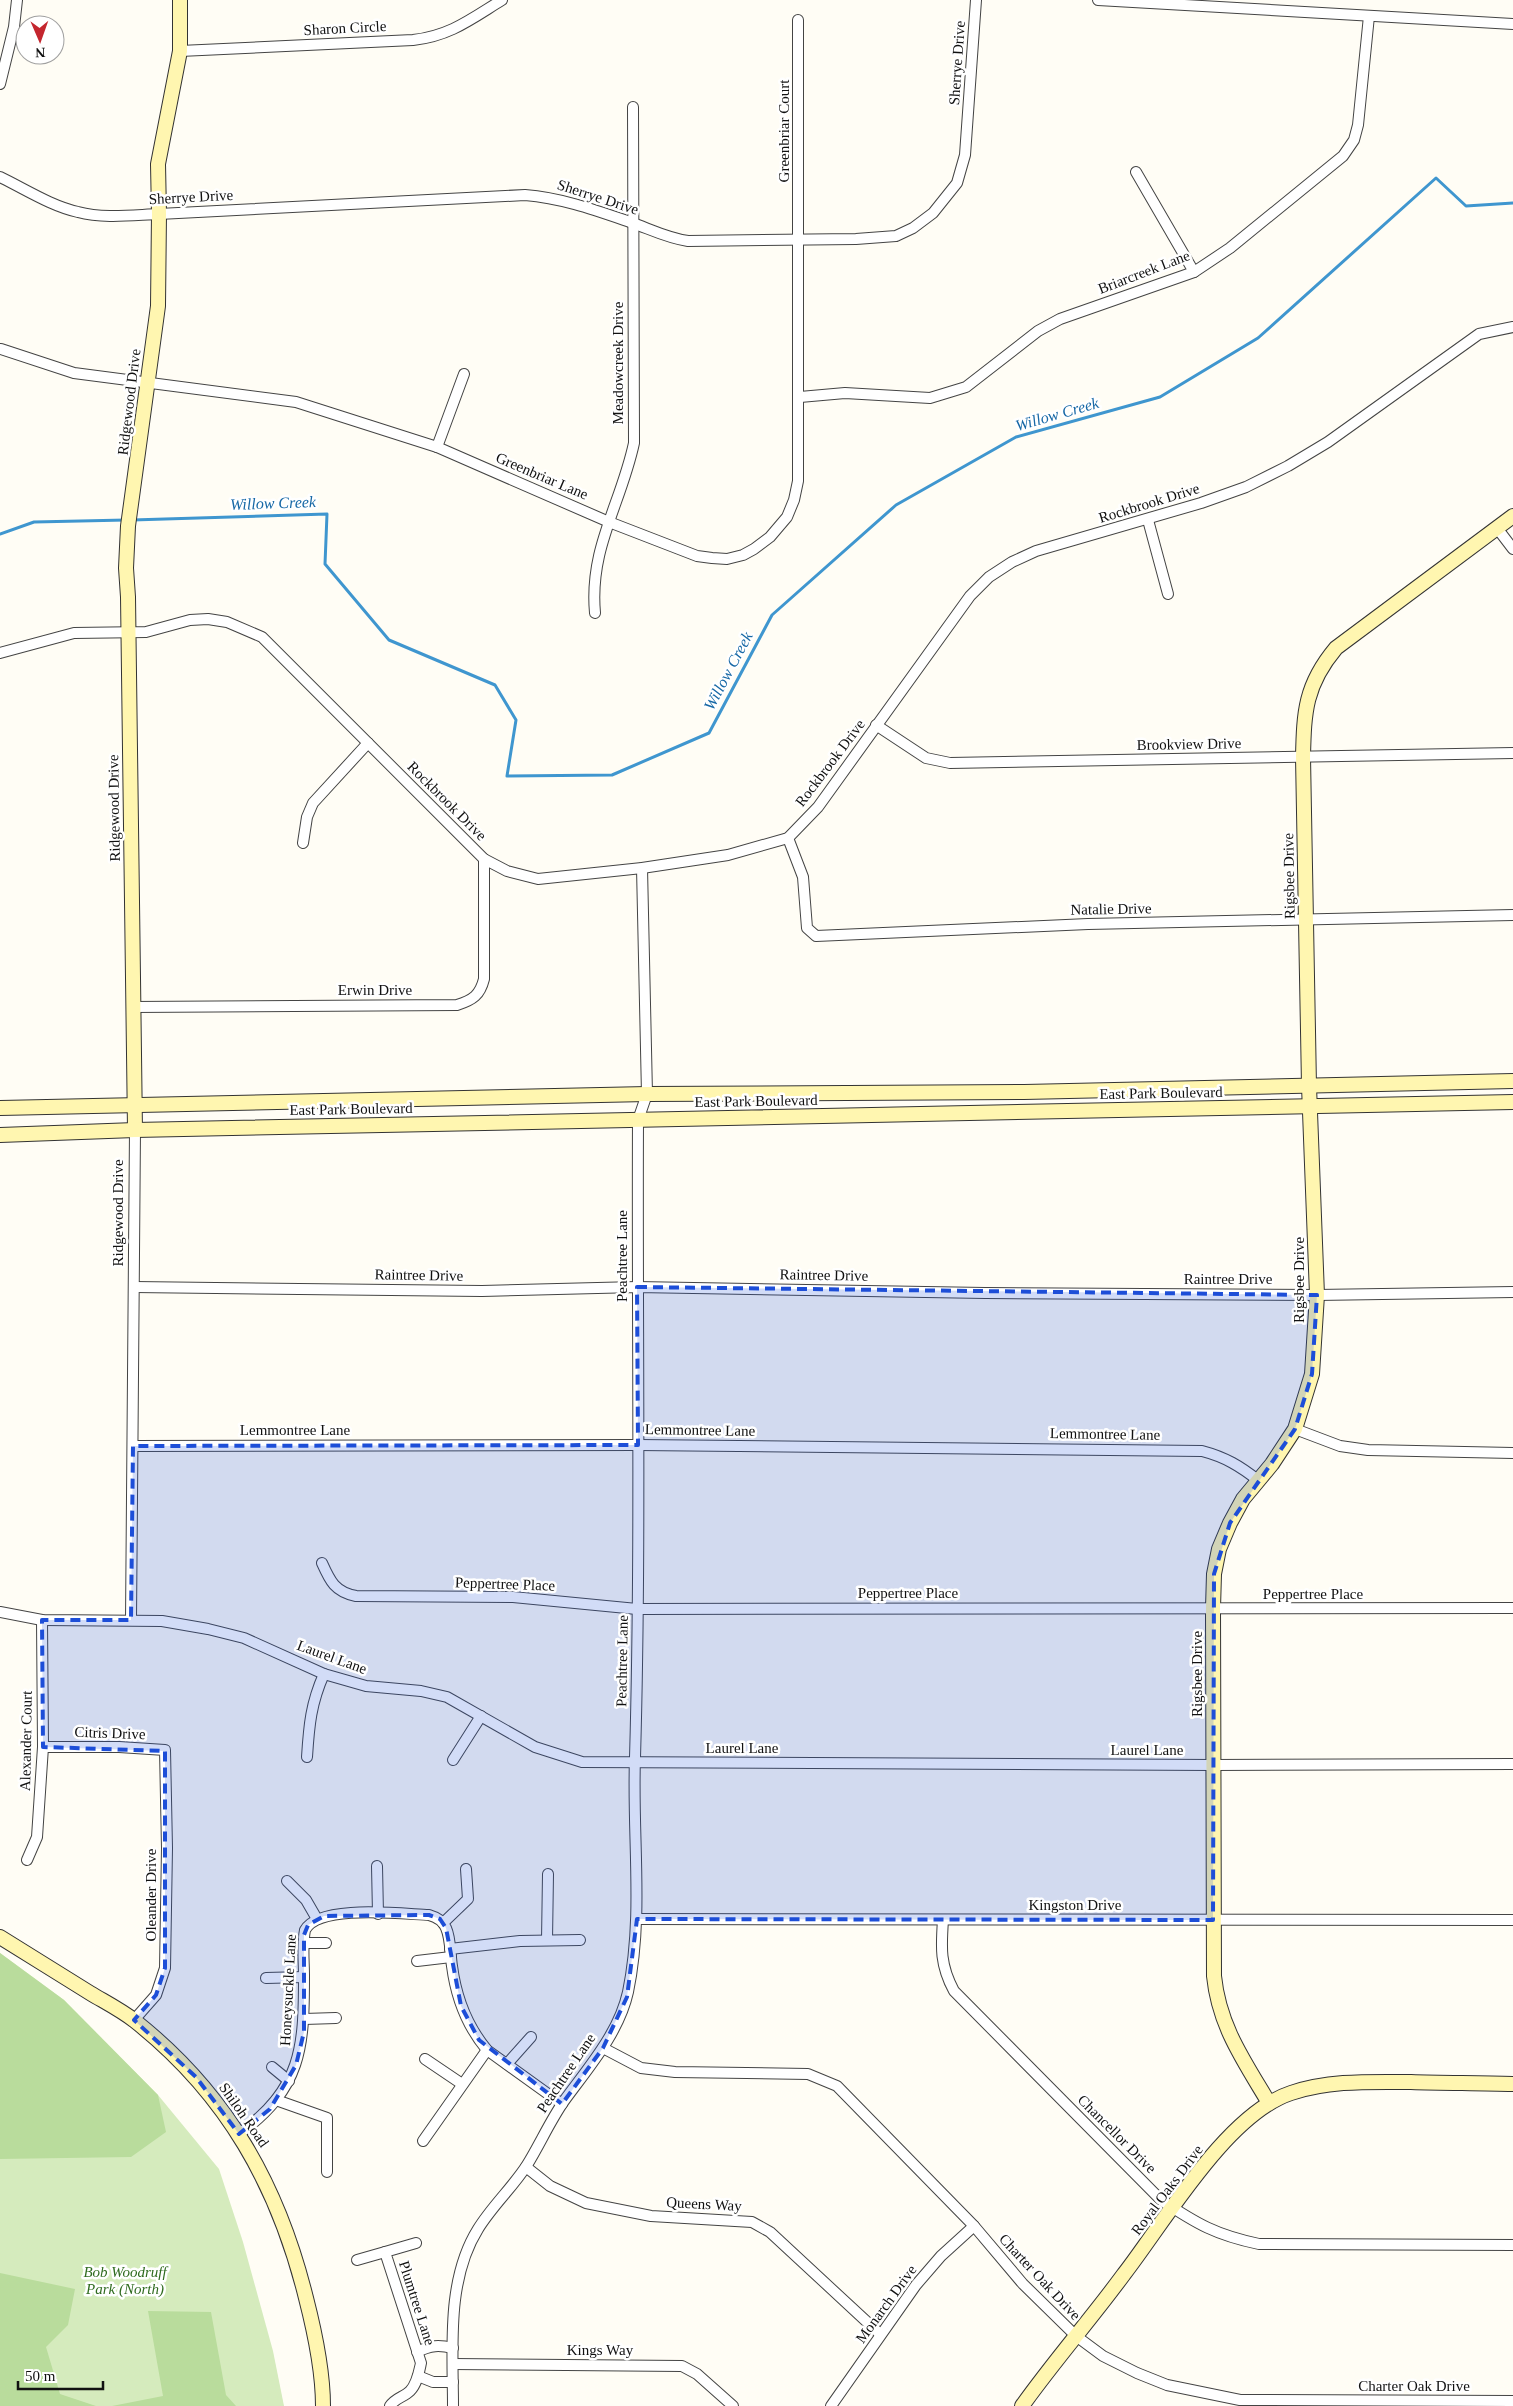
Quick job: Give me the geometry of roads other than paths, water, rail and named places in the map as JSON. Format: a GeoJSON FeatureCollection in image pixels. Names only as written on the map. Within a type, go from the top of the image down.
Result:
{"type":"FeatureCollection","features":[{"type":"Feature","properties":{"kind":"main road","name":"Ridgewood Drive"},"geometry":{"type":"LineString","coordinates":[[135,1130],[126,568],[128,526],[158,306],[158,164],[180,50],[180,0]]}},
{"type":"Feature","properties":{"kind":"main road","name":"Rigsbee Drive"},"geometry":{"type":"LineString","coordinates":[[1269,2103],[1240,2054],[1218,2009],[1214,1976],[1213,1608],[1214,1574],[1220,1549],[1230,1523],[1243,1499],[1259,1481],[1295,1429],[1312,1374],[1317,1295],[1309,1086],[1303,757],[1305,707],[1321,668],[1336,648],[1513,516]]}},
{"type":"Feature","properties":{"kind":"main road","name":"East Park Boulevard"},"geometry":{"type":"LineString","coordinates":[[0,1108],[647,1094],[1024,1092],[1513,1081]]}},
{"type":"Feature","properties":{"kind":"main road","name":"East Park Boulevard"},"geometry":{"type":"LineString","coordinates":[[0,1135],[135,1130],[1513,1102]]}},
{"type":"Feature","properties":{"kind":"main road","name":"Shiloh Road"},"geometry":{"type":"LineString","coordinates":[[0,1937],[134,2020],[196,2077],[220,2104],[255,2159],[273,2196],[296,2258],[311,2316],[320,2369],[323,2406]]}},
{"type":"Feature","properties":{"kind":"main road","name":"Royal Oaks Drive"},"geometry":{"type":"LineString","coordinates":[[1022,2406],[1173,2208],[1187,2186],[1229,2137],[1247,2119],[1269,2103],[1289,2093],[1348,2081],[1513,2084]]}},
{"type":"Feature","properties":{"kind":"street"},"geometry":{"type":"LineString","coordinates":[[0,84],[14,27],[17,0]]}},
{"type":"Feature","properties":{"kind":"street","name":"Sharon Circle"},"geometry":{"type":"LineString","coordinates":[[180,50],[435,38],[454,30],[502,0]]}},
{"type":"Feature","properties":{"kind":"street","name":"Sherrye Drive"},"geometry":{"type":"LineString","coordinates":[[0,177],[61,207],[79,213],[106,215],[159,214],[526,194],[553,197],[633,223],[669,238],[688,241],[800,241],[896,236],[922,222],[945,200],[957,183],[965,155],[976,0]]}},
{"type":"Feature","properties":{"kind":"street"},"geometry":{"type":"LineString","coordinates":[[1098,0],[1513,24]]}},
{"type":"Feature","properties":{"kind":"street","name":"Briarcreek Lane"},"geometry":{"type":"LineString","coordinates":[[800,397],[872,393],[916,398],[951,393],[966,387],[1038,331],[1060,319],[1194,272],[1230,248],[1343,156],[1354,140],[1358,124],[1369,16]]}},
{"type":"Feature","properties":{"kind":"street","name":"Greenbriar Court"},"geometry":{"type":"LineString","coordinates":[[798,20],[800,241]]}},
{"type":"Feature","properties":{"kind":"street","name":"Meadowcreek Drive"},"geometry":{"type":"LineString","coordinates":[[595,613],[593,588],[597,558],[627,474],[634,443],[633,106]]}},
{"type":"Feature","properties":{"kind":"street"},"geometry":{"type":"LineString","coordinates":[[1136,172],[1194,272]]}},
{"type":"Feature","properties":{"kind":"street","name":"Greenbriar Lane"},"geometry":{"type":"LineString","coordinates":[[1,349],[74,374],[296,402],[437,447],[609,522],[697,556],[727,559],[754,550],[770,537],[787,517],[794,500],[798,481],[800,397],[800,241]]}},
{"type":"Feature","properties":{"kind":"street","name":"Rockbrook Drive"},"geometry":{"type":"LineString","coordinates":[[0,653],[74,633],[146,632],[190,620],[208,619],[227,622],[262,637],[484,859],[507,871],[538,879],[642,868],[652,864],[728,855],[788,838],[818,807],[970,596],[990,577],[1012,562],[1036,551],[1148,520],[1246,487],[1288,466],[1328,442],[1479,334],[1513,327]]}},
{"type":"Feature","properties":{"kind":"street"},"geometry":{"type":"LineString","coordinates":[[437,447],[464,374]]}},
{"type":"Feature","properties":{"kind":"street"},"geometry":{"type":"LineString","coordinates":[[1148,520],[1168,594]]}},
{"type":"Feature","properties":{"kind":"street"},"geometry":{"type":"LineString","coordinates":[[1497,528],[1513,549]]}},
{"type":"Feature","properties":{"kind":"street","name":"Brookview Drive"},"geometry":{"type":"LineString","coordinates":[[876,725],[926,758],[950,763],[1513,753]]}},
{"type":"Feature","properties":{"kind":"street"},"geometry":{"type":"LineString","coordinates":[[303,843],[307,817],[313,803],[368,743]]}},
{"type":"Feature","properties":{"kind":"street","name":"Natalie Drive"},"geometry":{"type":"LineString","coordinates":[[788,838],[803,877],[807,928],[816,936],[1088,924],[1513,915]]}},
{"type":"Feature","properties":{"kind":"street","name":"Erwin Drive"},"geometry":{"type":"LineString","coordinates":[[133,1006],[457,1005],[472,1000],[481,991],[484,978],[484,859]]}},
{"type":"Feature","properties":{"kind":"street","name":"Peachtree Lane"},"geometry":{"type":"LineString","coordinates":[[452,2406],[453,2348],[458,2285],[477,2230],[526,2167],[562,2104],[604,2048],[627,1997],[634,1958],[637,1918],[634,1763],[640,1536],[637,1287],[638,1120],[647,1094],[642,868]]}},
{"type":"Feature","properties":{"kind":"street","name":"Ridgewood Drive"},"geometry":{"type":"LineString","coordinates":[[131,1620],[135,1130]]}},
{"type":"Feature","properties":{"kind":"street","name":"Raintree Drive"},"geometry":{"type":"LineString","coordinates":[[134,1287],[482,1291],[637,1287],[995,1293],[1317,1295],[1513,1292]]}},
{"type":"Feature","properties":{"kind":"street"},"geometry":{"type":"LineString","coordinates":[[1295,1429],[1340,1446],[1368,1450],[1513,1452]]}},
{"type":"Feature","properties":{"kind":"street","name":"Lemmontree Lane"},"geometry":{"type":"LineString","coordinates":[[133,1446],[638,1445],[1202,1451],[1222,1456],[1240,1466],[1259,1481]]}},
{"type":"Feature","properties":{"kind":"street","name":"Peppertree Place"},"geometry":{"type":"LineString","coordinates":[[322,1563],[336,1589],[356,1596],[514,1597],[637,1609],[1513,1608]]}},
{"type":"Feature","properties":{"kind":"street","name":"Laurel Lane"},"geometry":{"type":"LineString","coordinates":[[0,1612],[42,1620],[131,1620],[208,1628],[244,1638],[324,1674],[366,1686],[421,1691],[447,1697],[535,1746],[582,1762],[1214,1765],[1513,1764]]}},
{"type":"Feature","properties":{"kind":"street","name":"Alexander Court"},"geometry":{"type":"LineString","coordinates":[[27,1860],[37,1837],[43,1747],[42,1620]]}},
{"type":"Feature","properties":{"kind":"street"},"geometry":{"type":"LineString","coordinates":[[307,1757],[309,1721],[314,1696],[324,1674]]}},
{"type":"Feature","properties":{"kind":"street"},"geometry":{"type":"LineString","coordinates":[[453,1760],[482,1716]]}},
{"type":"Feature","properties":{"kind":"street","name":"Citris Drive"},"geometry":{"type":"LineString","coordinates":[[43,1747],[120,1747],[165,1750],[166,1761]]}},
{"type":"Feature","properties":{"kind":"street","name":"Oleander Drive"},"geometry":{"type":"LineString","coordinates":[[134,2020],[156,1995],[165,1968],[166,1761]]}},
{"type":"Feature","properties":{"kind":"street"},"geometry":{"type":"LineString","coordinates":[[377,1866],[378,1914]]}},
{"type":"Feature","properties":{"kind":"street"},"geometry":{"type":"LineString","coordinates":[[443,1923],[468,1899],[466,1869]]}},
{"type":"Feature","properties":{"kind":"street"},"geometry":{"type":"LineString","coordinates":[[547,1940],[548,1874]]}},
{"type":"Feature","properties":{"kind":"street"},"geometry":{"type":"LineString","coordinates":[[287,1881],[306,1900],[317,1919],[330,1915],[429,1914],[443,1923],[446,1928],[461,2006],[473,2032],[487,2050],[562,2104]]}},
{"type":"Feature","properties":{"kind":"street","name":"Kingston Drive"},"geometry":{"type":"LineString","coordinates":[[637,1918],[1513,1920]]}},
{"type":"Feature","properties":{"kind":"street","name":"Honeysuckle Lane"},"geometry":{"type":"LineString","coordinates":[[239,2134],[262,2117],[276,2100],[289,2081],[300,2054],[304,2018],[305,1930],[308,1925],[317,1919]]}},
{"type":"Feature","properties":{"kind":"street","name":"Chancellor Drive"},"geometry":{"type":"LineString","coordinates":[[943,1920],[942,1960],[945,1973],[954,1990],[1162,2200],[1197,2224],[1227,2237],[1259,2244],[1513,2245]]}},
{"type":"Feature","properties":{"kind":"street"},"geometry":{"type":"LineString","coordinates":[[417,1961],[450,1953],[520,1941],[580,1940]]}},
{"type":"Feature","properties":{"kind":"street"},"geometry":{"type":"LineString","coordinates":[[304,1943],[326,1943]]}},
{"type":"Feature","properties":{"kind":"street"},"geometry":{"type":"LineString","coordinates":[[266,1978],[304,1977]]}},
{"type":"Feature","properties":{"kind":"street"},"geometry":{"type":"LineString","coordinates":[[304,2018],[336,2018]]}},
{"type":"Feature","properties":{"kind":"street"},"geometry":{"type":"LineString","coordinates":[[507,2064],[531,2037]]}},
{"type":"Feature","properties":{"kind":"street","name":"Charter Oak Drive"},"geometry":{"type":"LineString","coordinates":[[604,2048],[641,2068],[675,2072],[808,2074],[820,2077],[837,2086],[974,2226],[1023,2284],[1076,2336],[1103,2356],[1167,2385],[1240,2400],[1513,2401]]}},
{"type":"Feature","properties":{"kind":"street"},"geometry":{"type":"LineString","coordinates":[[422,2141],[487,2050]]}},
{"type":"Feature","properties":{"kind":"street"},"geometry":{"type":"LineString","coordinates":[[424,2059],[462,2084]]}},
{"type":"Feature","properties":{"kind":"street"},"geometry":{"type":"LineString","coordinates":[[272,2066],[289,2081]]}},
{"type":"Feature","properties":{"kind":"street"},"geometry":{"type":"LineString","coordinates":[[276,2100],[327,2118],[327,2172]]}},
{"type":"Feature","properties":{"kind":"street","name":"Queens Way"},"geometry":{"type":"LineString","coordinates":[[526,2167],[550,2186],[586,2203],[620,2212],[651,2216],[752,2222],[770,2232],[880,2334]]}},
{"type":"Feature","properties":{"kind":"street","name":"Monarch Drive"},"geometry":{"type":"LineString","coordinates":[[831,2406],[880,2334],[941,2256],[974,2226]]}},
{"type":"Feature","properties":{"kind":"street","name":"Plumtree Lane"},"geometry":{"type":"LineString","coordinates":[[357,2260],[416,2243]]}},
{"type":"Feature","properties":{"kind":"street","name":"Plumtree Lane"},"geometry":{"type":"LineString","coordinates":[[385,2252],[421,2363],[418,2376]]}},
{"type":"Feature","properties":{"kind":"street"},"geometry":{"type":"LineString","coordinates":[[417,2352],[428,2346],[439,2345],[453,2348]]}},
{"type":"Feature","properties":{"kind":"street","name":"Kings Way"},"geometry":{"type":"LineString","coordinates":[[453,2364],[682,2366],[697,2374],[733,2406]]}},
{"type":"Feature","properties":{"kind":"street"},"geometry":{"type":"LineString","coordinates":[[390,2406],[394,2401],[410,2392],[418,2376],[434,2382],[453,2382]]}},
{"type":"Feature","properties":{"kind":"waterway","name":"Willow Creek"},"geometry":{"type":"LineString","coordinates":[[132,520],[327,514],[325,564],[389,640],[495,685],[516,720],[507,776],[612,775],[709,733],[772,615],[896,505],[1016,437],[1160,397],[1258,338],[1436,178],[1466,206],[1513,203]]}},
{"type":"Feature","properties":{"kind":"waterway","name":"Willow Creek"},"geometry":{"type":"LineString","coordinates":[[0,534],[34,522],[126,520]]}},
{"type":"Feature","properties":{"kind":"park label","name":"Bob Woodruff Park (North)"},"geometry":{"type":"Point","coordinates":[125,2280]}}]}
